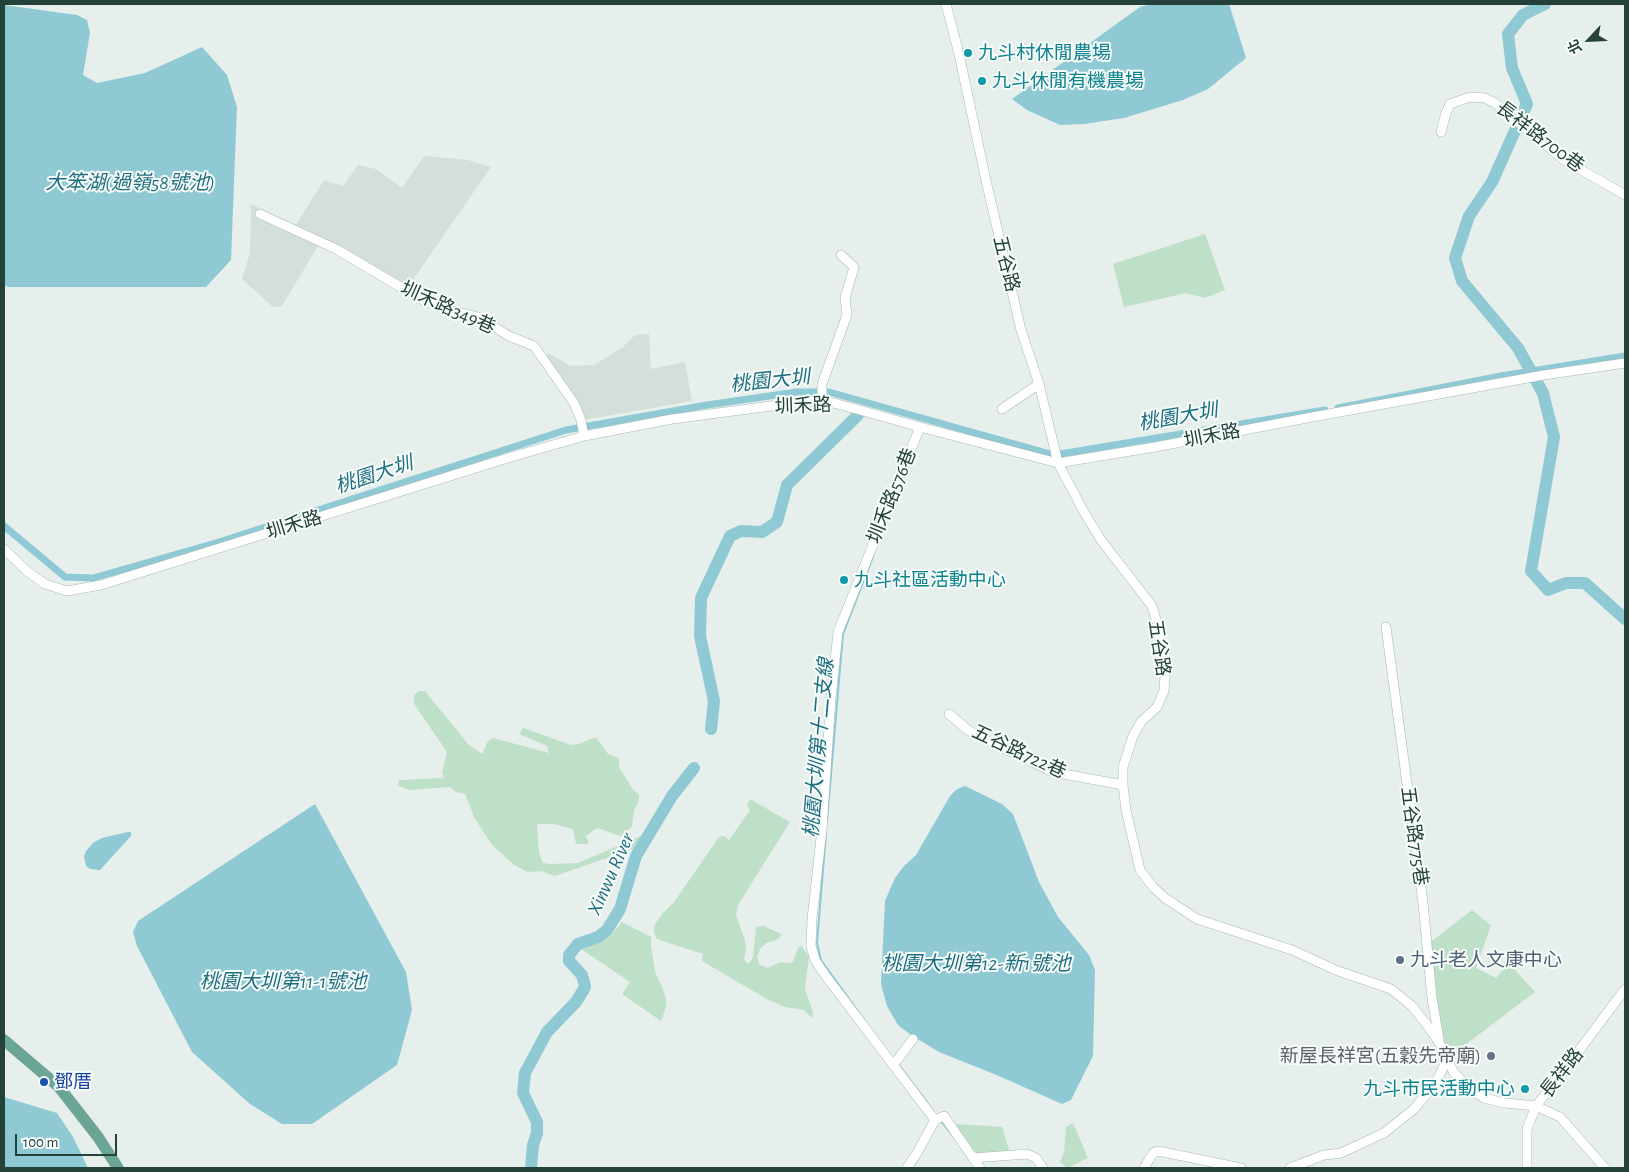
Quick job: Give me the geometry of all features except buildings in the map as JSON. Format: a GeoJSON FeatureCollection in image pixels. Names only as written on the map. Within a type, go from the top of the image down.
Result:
{"type":"FeatureCollection","features":[{"type":"Feature","properties":{"kind":"main road"},"geometry":{"type":"LineString","coordinates":[[4,1040],[59,1087],[98,1137],[118,1168]]}},
{"type":"Feature","properties":{"kind":"street","name":"五谷路"},"geometry":{"type":"LineString","coordinates":[[946,4],[960,54],[987,185],[1021,330],[1039,384],[1058,459],[1084,512],[1101,540],[1152,606],[1158,626],[1166,676],[1164,691],[1157,707],[1141,722],[1133,736],[1123,767],[1126,810],[1140,870],[1153,887],[1165,898],[1197,919],[1292,950],[1338,971],[1391,989],[1412,1006],[1427,1025],[1440,1044],[1454,1073],[1469,1088],[1484,1098],[1505,1103],[1536,1106],[1560,1117],[1605,1168]]}},
{"type":"Feature","properties":{"kind":"street","name":"長祥路700巷"},"geometry":{"type":"LineString","coordinates":[[1441,132],[1450,104],[1470,97],[1486,98],[1495,103],[1564,160],[1625,195]]}},
{"type":"Feature","properties":{"kind":"street","name":"圳禾路349巷"},"geometry":{"type":"LineString","coordinates":[[260,214],[336,249],[421,299],[449,310],[478,317],[509,336],[534,346],[574,403],[584,434]]}},
{"type":"Feature","properties":{"kind":"street"},"geometry":{"type":"LineString","coordinates":[[822,399],[821,388],[847,315],[845,298],[854,268],[841,255]]}},
{"type":"Feature","properties":{"kind":"street","name":"圳禾路"},"geometry":{"type":"LineString","coordinates":[[4,549],[28,572],[46,584],[67,591],[76,590],[102,585],[584,434],[672,419],[822,399],[920,427],[1058,459],[1155,447],[1544,375],[1625,363]]}},
{"type":"Feature","properties":{"kind":"street"},"geometry":{"type":"LineString","coordinates":[[1002,409],[1039,384]]}},
{"type":"Feature","properties":{"kind":"street","name":"圳禾路576巷"},"geometry":{"type":"LineString","coordinates":[[920,427],[838,632],[811,946],[815,960],[935,1120]]}},
{"type":"Feature","properties":{"kind":"street","name":"五谷路775巷"},"geometry":{"type":"LineString","coordinates":[[1386,628],[1423,903],[1432,998],[1440,1044]]}},
{"type":"Feature","properties":{"kind":"street","name":"五谷路722巷"},"geometry":{"type":"LineString","coordinates":[[949,714],[968,730],[1053,772],[1123,786]]}},
{"type":"Feature","properties":{"kind":"street","name":"長祥路"},"geometry":{"type":"LineString","coordinates":[[1527,1168],[1527,1128],[1536,1106],[1625,989]]}},
{"type":"Feature","properties":{"kind":"street"},"geometry":{"type":"LineString","coordinates":[[892,1064],[913,1039]]}},
{"type":"Feature","properties":{"kind":"street"},"geometry":{"type":"LineString","coordinates":[[1290,1168],[1324,1155],[1341,1153],[1384,1133],[1414,1109],[1435,1084],[1447,1060]]}},
{"type":"Feature","properties":{"kind":"street"},"geometry":{"type":"LineString","coordinates":[[907,1168],[935,1120],[944,1116],[980,1168]]}},
{"type":"Feature","properties":{"kind":"street"},"geometry":{"type":"LineString","coordinates":[[1144,1168],[1152,1153],[1158,1151],[1241,1168]]}},
{"type":"Feature","properties":{"kind":"street"},"geometry":{"type":"LineString","coordinates":[[973,1158],[1027,1154],[1036,1158],[1043,1168]]}},
{"type":"Feature","properties":{"kind":"shaded area"},"geometry":{"type":"Polygon","coordinates":[[[424,156],[468,160],[491,167],[408,287],[321,241],[282,306],[273,307],[242,279],[250,253],[251,204],[296,225],[324,180],[343,186],[358,165],[376,169],[402,188],[424,156]]]}},
{"type":"Feature","properties":{"kind":"shaded area"},"geometry":{"type":"Polygon","coordinates":[[[649,334],[651,369],[685,362],[692,401],[584,420],[546,355],[548,353],[571,366],[594,365],[623,347],[635,335],[649,334]]]}},
{"type":"Feature","properties":{"kind":"green space"},"geometry":{"type":"Polygon","coordinates":[[[1205,234],[1225,290],[1205,298],[1186,293],[1124,307],[1113,264],[1205,234]]]}},
{"type":"Feature","properties":{"kind":"green space"},"geometry":{"type":"Polygon","coordinates":[[[419,691],[425,691],[468,744],[482,754],[488,741],[493,738],[549,753],[547,746],[519,734],[523,728],[571,745],[596,737],[608,754],[619,758],[619,767],[632,788],[639,795],[639,801],[634,810],[632,827],[621,836],[597,828],[586,836],[589,844],[576,844],[573,829],[553,824],[537,824],[539,853],[543,863],[578,863],[643,835],[636,848],[555,876],[541,871],[527,872],[513,864],[492,845],[475,819],[465,794],[456,792],[450,787],[410,790],[398,786],[399,780],[444,778],[442,772],[447,752],[414,704],[414,695],[419,691]]]}},
{"type":"Feature","properties":{"kind":"green space"},"geometry":{"type":"Polygon","coordinates":[[[750,799],[790,822],[738,905],[736,915],[745,940],[746,951],[744,960],[749,964],[753,957],[756,927],[764,926],[781,934],[779,939],[766,943],[760,949],[757,957],[760,965],[768,968],[780,962],[793,962],[798,948],[801,946],[809,956],[805,989],[813,1012],[812,1018],[804,1010],[785,1007],[765,998],[702,961],[703,954],[657,939],[654,932],[654,926],[662,914],[674,902],[719,837],[724,836],[729,840],[750,810],[747,805],[750,799]]]}},
{"type":"Feature","properties":{"kind":"green space"},"geometry":{"type":"Polygon","coordinates":[[[1472,910],[1491,925],[1476,968],[1496,978],[1509,963],[1535,992],[1448,1058],[1442,1035],[1428,944],[1472,910]]]}},
{"type":"Feature","properties":{"kind":"green space"},"geometry":{"type":"Polygon","coordinates":[[[622,922],[651,937],[655,972],[666,999],[666,1007],[661,1021],[622,994],[630,982],[581,949],[601,941],[613,933],[622,922]]]}},
{"type":"Feature","properties":{"kind":"green space"},"geometry":{"type":"Polygon","coordinates":[[[1073,1123],[1088,1158],[1067,1168],[1060,1162],[1064,1153],[1066,1127],[1073,1123]]]}},
{"type":"Feature","properties":{"kind":"green space"},"geometry":{"type":"Polygon","coordinates":[[[956,1124],[1002,1127],[1011,1156],[979,1157],[956,1127],[956,1124]]]}},
{"type":"Feature","properties":{"kind":"water"},"geometry":{"type":"Polygon","coordinates":[[[1152,4],[1229,4],[1246,58],[1208,89],[1183,100],[1124,118],[1084,124],[1060,125],[1027,110],[1012,99],[1140,7],[1152,4]]]}},
{"type":"Feature","properties":{"kind":"water","name":"大笨湖(過嶺58號池)"},"geometry":{"type":"Polygon","coordinates":[[[4,5],[77,15],[87,20],[90,33],[83,75],[97,83],[145,73],[202,47],[227,75],[237,107],[231,260],[206,287],[8,287],[4,285],[4,5]]]}},
{"type":"Feature","properties":{"kind":"water","name":"桃園大圳第12-新1號池"},"geometry":{"type":"Polygon","coordinates":[[[965,786],[1002,804],[1013,814],[1039,882],[1058,917],[1089,955],[1095,970],[1093,1056],[1071,1100],[1062,1104],[939,1052],[898,1025],[887,1006],[881,984],[885,901],[895,878],[916,855],[950,796],[957,789],[965,786]]]}},
{"type":"Feature","properties":{"kind":"water","name":"桃園大圳第11-1號池"},"geometry":{"type":"Polygon","coordinates":[[[315,804],[406,972],[412,1010],[397,1065],[312,1124],[282,1124],[250,1104],[192,1052],[137,946],[133,932],[138,921],[315,804]]]}},
{"type":"Feature","properties":{"kind":"water"},"geometry":{"type":"Polygon","coordinates":[[[131,832],[131,836],[100,870],[90,869],[86,866],[84,856],[93,843],[102,838],[131,832]]]}},
{"type":"Feature","properties":{"kind":"water"},"geometry":{"type":"Polygon","coordinates":[[[4,1097],[57,1113],[73,1137],[88,1168],[4,1168],[4,1097]]]}},
{"type":"Feature","properties":{"kind":"waterway"},"geometry":{"type":"LineString","coordinates":[[1545,4],[1523,15],[1508,34],[1512,68],[1527,104],[1492,182],[1469,216],[1455,258],[1462,281],[1518,348],[1543,393],[1554,437],[1531,571],[1548,590],[1566,583],[1585,583],[1625,619]]}},
{"type":"Feature","properties":{"kind":"waterway","name":"桃園大圳"},"geometry":{"type":"LineString","coordinates":[[1338,408],[1501,376],[1625,356]]}},
{"type":"Feature","properties":{"kind":"waterway","name":"桃園大圳"},"geometry":{"type":"LineString","coordinates":[[4,526],[65,577],[93,578],[219,542],[566,430],[707,405],[797,392],[829,392],[1054,455],[1325,410]]}},
{"type":"Feature","properties":{"kind":"waterway","name":"Xinwu River"},"geometry":{"type":"LineString","coordinates":[[711,729],[714,701],[700,636],[701,598],[730,536],[741,531],[762,532],[777,522],[787,485],[858,415]]}},
{"type":"Feature","properties":{"kind":"waterway","name":"桃園大圳第十二支線"},"geometry":{"type":"LineString","coordinates":[[827,821],[843,634],[873,557]]}},
{"type":"Feature","properties":{"kind":"waterway","name":"Xinwu River"},"geometry":{"type":"LineString","coordinates":[[531,1168],[537,1122],[523,1093],[525,1073],[547,1032],[576,1002],[584,989],[582,975],[569,961],[569,955],[578,944],[598,937],[607,930],[620,909],[636,856],[672,796],[694,768]]}},
{"type":"Feature","properties":{"kind":"waterway","name":"桃園大圳第十二支線"},"geometry":{"type":"LineString","coordinates":[[826,834],[817,943],[821,960],[865,1021]]}},
{"type":"Feature","properties":{"kind":"waterway","name":"桃園大圳第十二支線"},"geometry":{"type":"LineString","coordinates":[[898,1064],[930,1106]]}},
{"type":"Feature","properties":{"kind":"waterway","name":"桃園大圳第十二支線"},"geometry":{"type":"LineString","coordinates":[[940,1120],[956,1140]]}},
{"type":"Feature","properties":{"kind":"place","name":"九斗村休閒農場"},"geometry":{"type":"Point","coordinates":[968,53]}},
{"type":"Feature","properties":{"kind":"place","name":"九斗休閒有機農場"},"geometry":{"type":"Point","coordinates":[982,81]}},
{"type":"Feature","properties":{"kind":"place","name":"九斗社區活動中心"},"geometry":{"type":"Point","coordinates":[844,580]}},
{"type":"Feature","properties":{"kind":"place","name":"九斗老人文康中心"},"geometry":{"type":"Point","coordinates":[1400,960]}},
{"type":"Feature","properties":{"kind":"place","name":"新屋長祥宮(五穀先帝廟)"},"geometry":{"type":"Point","coordinates":[1491,1056]}},
{"type":"Feature","properties":{"kind":"place","name":"鄧厝"},"geometry":{"type":"Point","coordinates":[44,1082]}},
{"type":"Feature","properties":{"kind":"place","name":"九斗市民活動中心"},"geometry":{"type":"Point","coordinates":[1525,1089]}}]}
